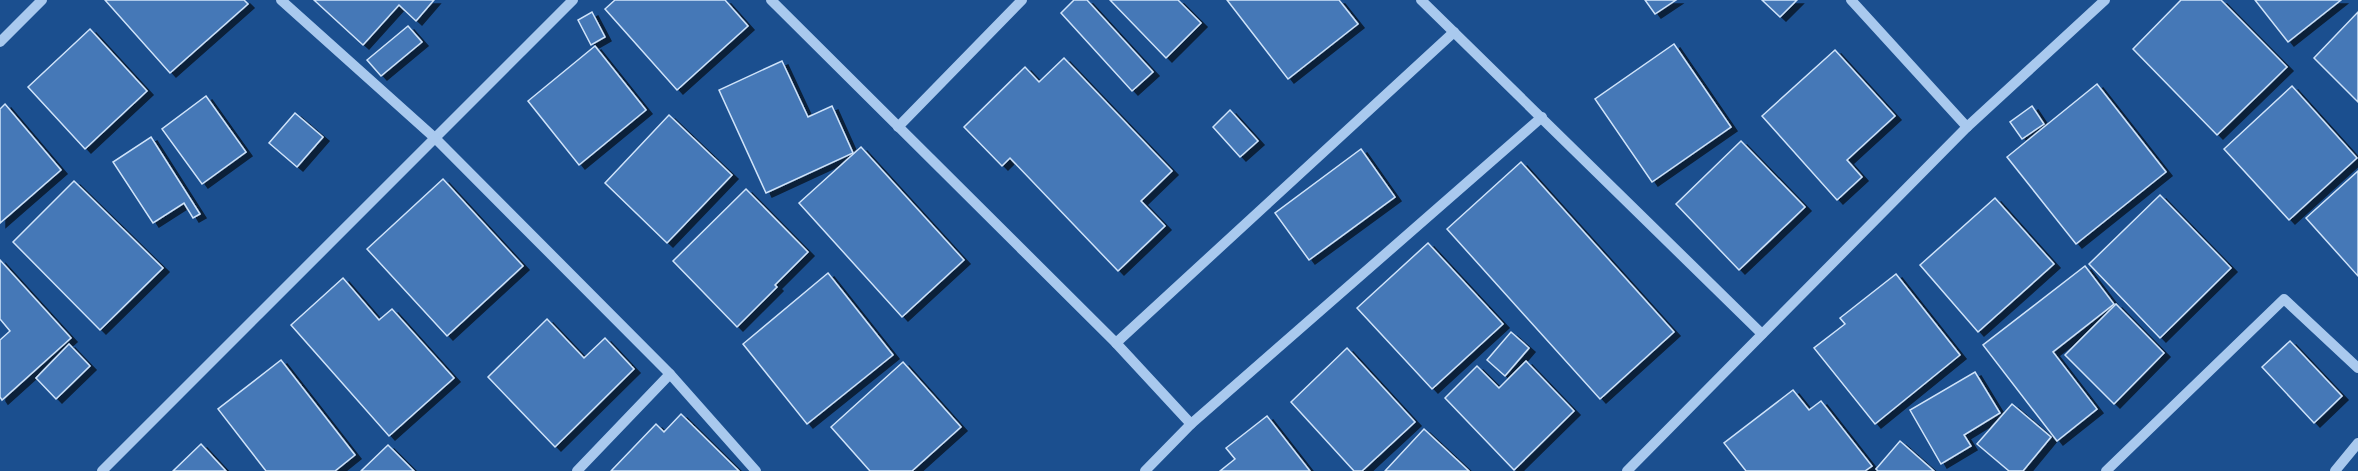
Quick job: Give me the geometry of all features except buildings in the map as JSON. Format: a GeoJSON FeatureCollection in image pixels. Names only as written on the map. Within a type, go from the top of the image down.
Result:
{"type":"FeatureCollection","features":[{"type":"Feature","properties":{"kind":"street"},"geometry":{"type":"LineString","coordinates":[[0,42],[42,0]]}},
{"type":"Feature","properties":{"kind":"street"},"geometry":{"type":"LineString","coordinates":[[281,0],[436,139],[670,374],[756,471]]}},
{"type":"Feature","properties":{"kind":"street"},"geometry":{"type":"LineString","coordinates":[[102,471],[573,0]]}},
{"type":"Feature","properties":{"kind":"street"},"geometry":{"type":"LineString","coordinates":[[771,0],[1116,343],[1191,424]]}},
{"type":"Feature","properties":{"kind":"street"},"geometry":{"type":"LineString","coordinates":[[898,127],[1022,0]]}},
{"type":"Feature","properties":{"kind":"street"},"geometry":{"type":"LineString","coordinates":[[1421,0],[1762,334]]}},
{"type":"Feature","properties":{"kind":"street"},"geometry":{"type":"LineString","coordinates":[[1851,0],[1966,127]]}},
{"type":"Feature","properties":{"kind":"street"},"geometry":{"type":"LineString","coordinates":[[1627,471],[1966,127],[2105,0]]}},
{"type":"Feature","properties":{"kind":"street"},"geometry":{"type":"LineString","coordinates":[[1116,343],[1454,32]]}},
{"type":"Feature","properties":{"kind":"street"},"geometry":{"type":"LineString","coordinates":[[1145,471],[1191,424],[1542,117]]}},
{"type":"Feature","properties":{"kind":"street"},"geometry":{"type":"LineString","coordinates":[[2106,471],[2284,299],[2358,368]]}},
{"type":"Feature","properties":{"kind":"street"},"geometry":{"type":"LineString","coordinates":[[577,471],[670,374]]}},
{"type":"Feature","properties":{"kind":"street"},"geometry":{"type":"LineString","coordinates":[[2334,471],[2358,443]]}}]}
